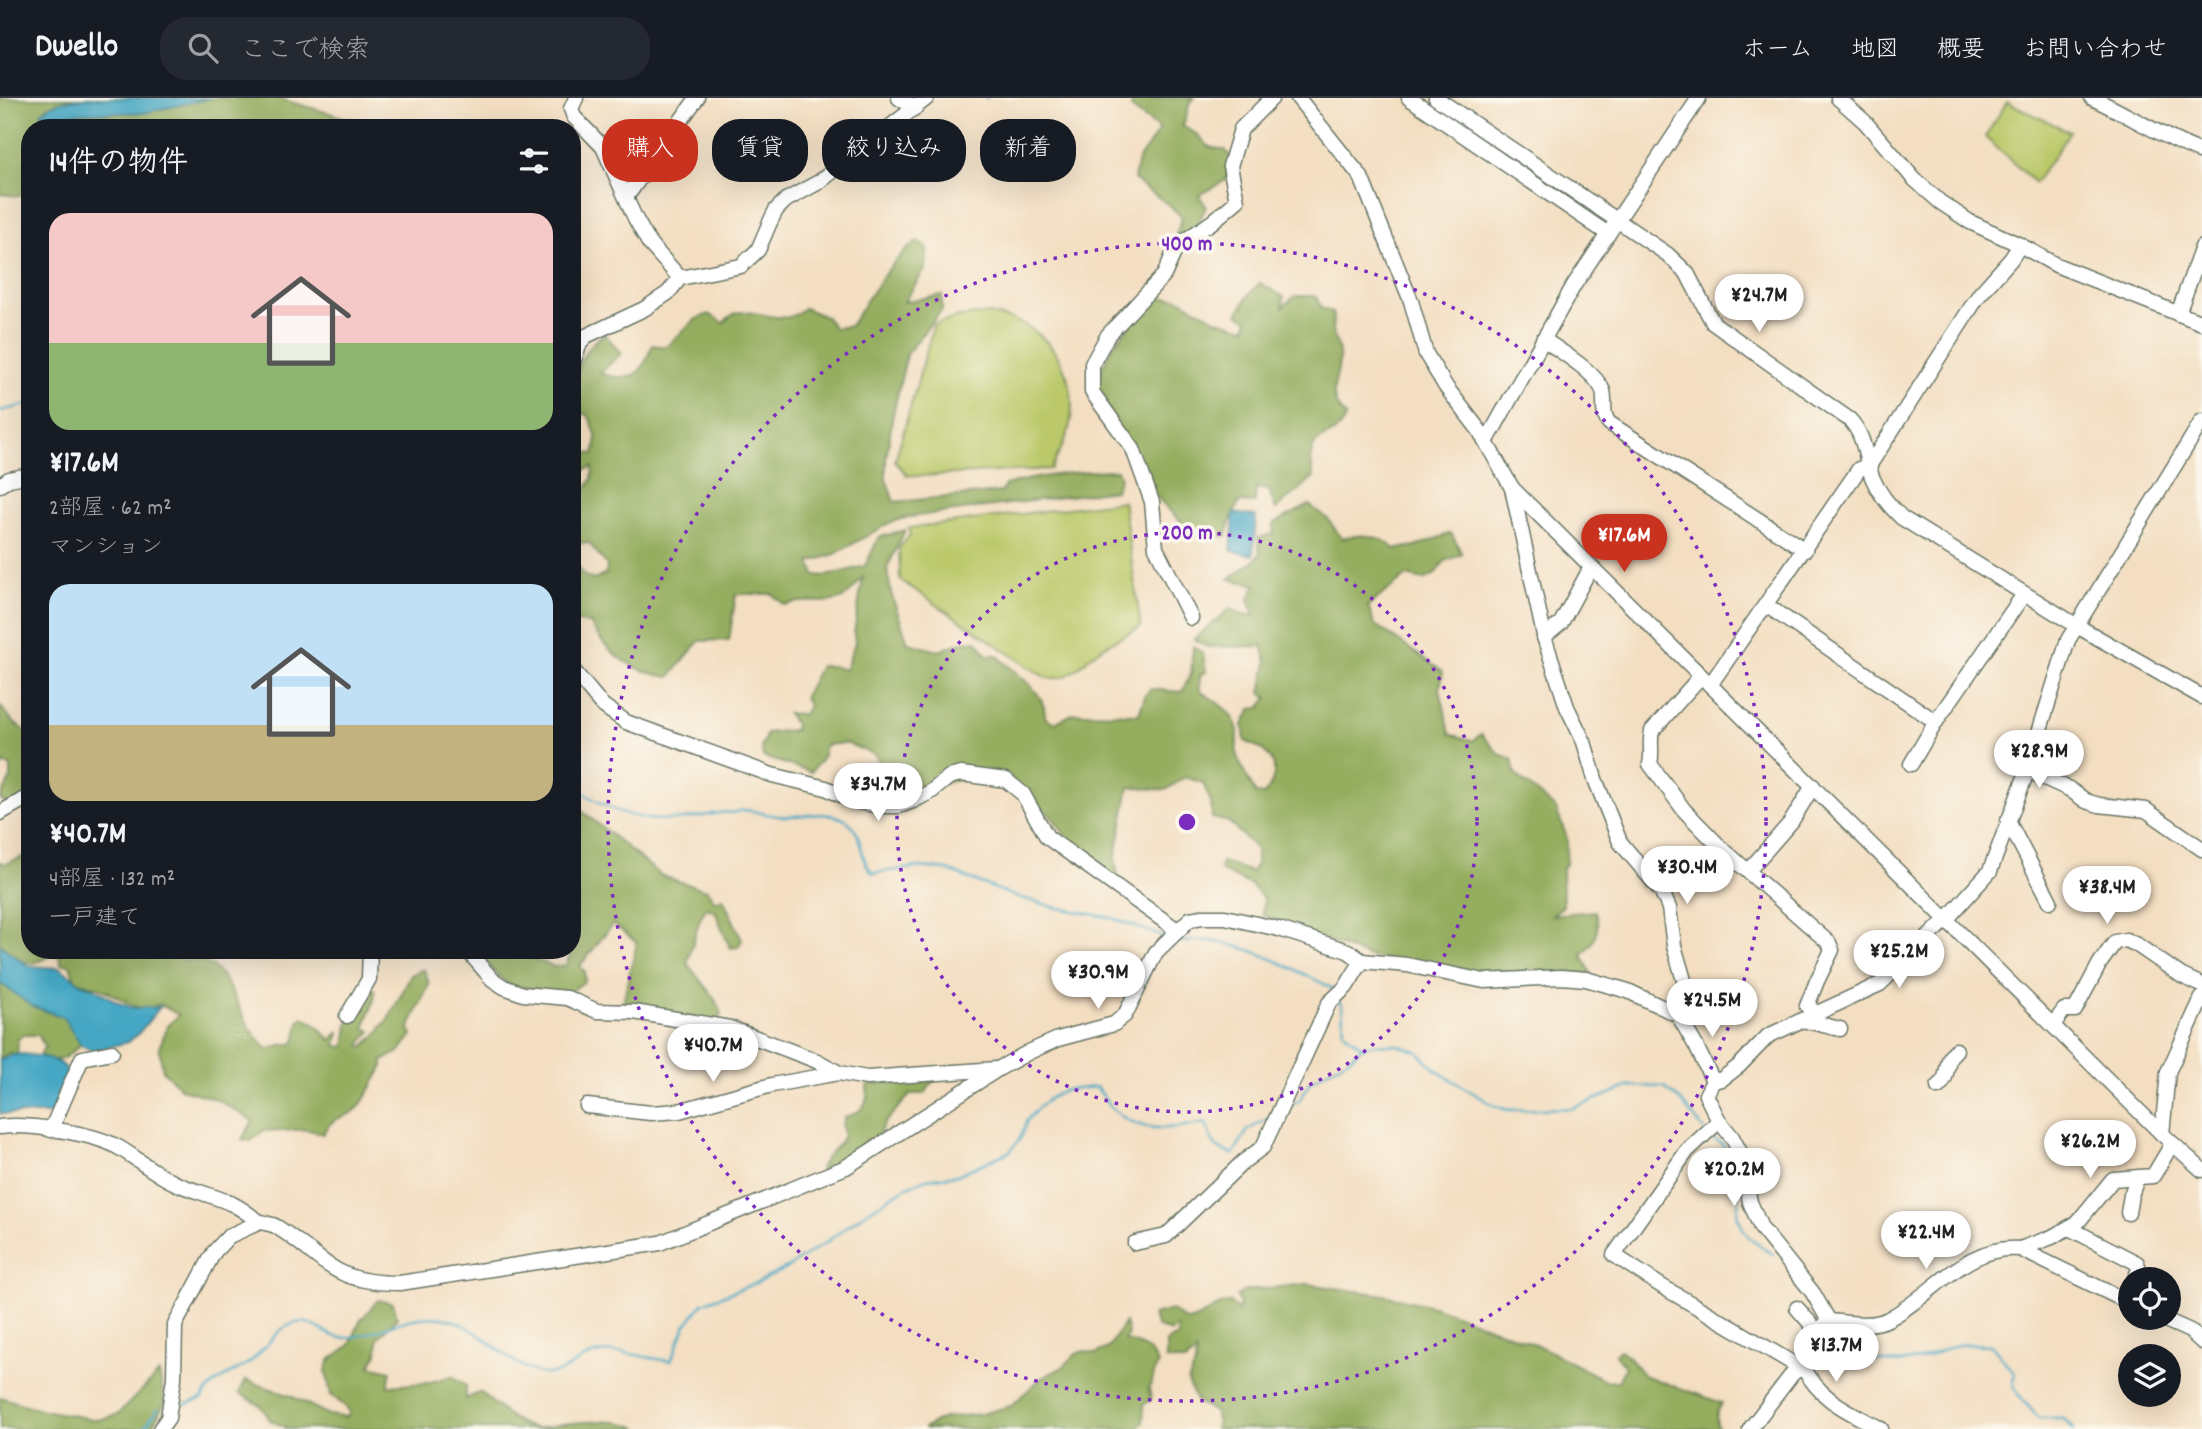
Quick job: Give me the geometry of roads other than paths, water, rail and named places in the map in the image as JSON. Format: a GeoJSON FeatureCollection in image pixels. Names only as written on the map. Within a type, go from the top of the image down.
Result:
{"type":"FeatureCollection","features":[{"type":"Feature","properties":{"kind":"street"},"geometry":{"type":"LineString","coordinates":[[576,98],[571,109],[576,119]]}},
{"type":"Feature","properties":{"kind":"street"},"geometry":{"type":"LineString","coordinates":[[627,196],[697,98]]}},
{"type":"Feature","properties":{"kind":"street"},"geometry":{"type":"LineString","coordinates":[[899,98],[915,108]]}},
{"type":"Feature","properties":{"kind":"street"},"geometry":{"type":"LineString","coordinates":[[581,342],[586,336],[644,309],[668,293],[680,278],[741,266],[758,250],[776,210],[786,200],[819,182],[927,98]]}},
{"type":"Feature","properties":{"kind":"street"},"geometry":{"type":"LineString","coordinates":[[1191,618],[1156,548],[1152,502],[1133,449],[1092,392],[1092,364],[1108,335],[1164,275],[1177,246],[1237,201],[1230,166],[1241,129],[1272,98]]}},
{"type":"Feature","properties":{"kind":"street"},"geometry":{"type":"LineString","coordinates":[[1298,98],[1361,177],[1411,300],[1426,354],[1486,442],[1512,488],[2167,1139],[2202,1170]]}},
{"type":"Feature","properties":{"kind":"street"},"geometry":{"type":"LineString","coordinates":[[1409,98],[1608,234]]}},
{"type":"Feature","properties":{"kind":"street"},"geometry":{"type":"LineString","coordinates":[[1436,98],[1667,254],[1687,274],[1713,323],[1859,429],[1872,478],[1887,505],[1902,518],[2077,626],[2202,697]]}},
{"type":"Feature","properties":{"kind":"street"},"geometry":{"type":"LineString","coordinates":[[1486,442],[1574,285],[1699,98]]}},
{"type":"Feature","properties":{"kind":"street"},"geometry":{"type":"LineString","coordinates":[[1838,98],[1865,122],[1914,179],[1940,202],[1970,222],[2056,265],[2202,323]]}},
{"type":"Feature","properties":{"kind":"street"},"geometry":{"type":"LineString","coordinates":[[2092,98],[2175,142],[2202,152]]}},
{"type":"Feature","properties":{"kind":"street"},"geometry":{"type":"LineString","coordinates":[[581,124],[603,147],[649,243],[680,278]]}},
{"type":"Feature","properties":{"kind":"street"},"geometry":{"type":"LineString","coordinates":[[1818,1014],[1807,1006],[1832,950],[1829,943],[1684,810],[1650,764],[1653,750],[1650,741],[1652,731],[1706,681],[1766,605],[1859,469],[1869,466],[1979,295],[2020,245]]}},
{"type":"Feature","properties":{"kind":"street"},"geometry":{"type":"LineString","coordinates":[[2178,314],[2202,247]]}},
{"type":"Feature","properties":{"kind":"street"},"geometry":{"type":"LineString","coordinates":[[1543,339],[1591,375],[1601,387],[1604,394],[1604,412],[1609,423],[1805,550]]}},
{"type":"Feature","properties":{"kind":"street"},"geometry":{"type":"LineString","coordinates":[[1713,1081],[1722,1079],[1739,1066],[1768,1036],[1880,984],[1946,920],[1990,871],[2027,770],[2068,640],[2202,422]]}},
{"type":"Feature","properties":{"kind":"street"},"geometry":{"type":"LineString","coordinates":[[0,485],[9,479],[21,477]]}},
{"type":"Feature","properties":{"kind":"street"},"geometry":{"type":"LineString","coordinates":[[1512,488],[1544,637],[1567,707],[1584,742],[1595,779],[1620,842],[1661,892],[1669,908],[1674,946],[1686,987],[1678,1015]]}},
{"type":"Feature","properties":{"kind":"street"},"geometry":{"type":"LineString","coordinates":[[1544,637],[1561,623],[1591,567]]}},
{"type":"Feature","properties":{"kind":"street"},"geometry":{"type":"LineString","coordinates":[[1911,764],[1936,722],[2024,594]]}},
{"type":"Feature","properties":{"kind":"street"},"geometry":{"type":"LineString","coordinates":[[1766,605],[1936,722]]}},
{"type":"Feature","properties":{"kind":"street"},"geometry":{"type":"LineString","coordinates":[[581,680],[602,705],[626,722],[772,775],[826,788],[853,801],[899,806],[932,791],[949,777],[961,774],[1006,780],[1023,794],[1047,837],[1177,930]]}},
{"type":"Feature","properties":{"kind":"street"},"geometry":{"type":"LineString","coordinates":[[2027,770],[2069,789],[2086,801],[2146,810],[2202,849]]}},
{"type":"Feature","properties":{"kind":"street"},"geometry":{"type":"LineString","coordinates":[[1748,871],[1791,822],[1813,786]]}},
{"type":"Feature","properties":{"kind":"street"},"geometry":{"type":"LineString","coordinates":[[0,814],[21,801]]}},
{"type":"Feature","properties":{"kind":"street"},"geometry":{"type":"LineString","coordinates":[[2008,821],[2050,901]]}},
{"type":"Feature","properties":{"kind":"street"},"geometry":{"type":"LineString","coordinates":[[0,1127],[34,1127],[87,1136],[115,1146],[158,1176],[229,1202],[260,1222],[275,1225],[342,1275],[370,1283],[400,1283],[660,1243],[846,1167],[998,1069],[1058,1039],[1114,1024],[1125,1015],[1156,952],[1177,930],[1190,919],[1224,916],[1338,947],[1362,961],[1407,965],[1484,981],[1560,977],[1586,979],[1628,991],[1678,1015],[1713,1081]]}},
{"type":"Feature","properties":{"kind":"street"},"geometry":{"type":"LineString","coordinates":[[2053,1025],[2064,1010],[2075,1010],[2100,963],[2115,942],[2126,940],[2182,976],[2202,985]]}},
{"type":"Feature","properties":{"kind":"street"},"geometry":{"type":"LineString","coordinates":[[347,1016],[369,979],[370,959]]}},
{"type":"Feature","properties":{"kind":"street"},"geometry":{"type":"LineString","coordinates":[[475,959],[492,979],[523,994],[567,998],[597,1010],[634,1012],[730,1028],[817,1061],[839,1073],[867,1078],[998,1069]]}},
{"type":"Feature","properties":{"kind":"street"},"geometry":{"type":"LineString","coordinates":[[1135,1242],[1166,1236],[1242,1162],[1263,1147],[1329,1003],[1346,987],[1362,961]]}},
{"type":"Feature","properties":{"kind":"street"},"geometry":{"type":"LineString","coordinates":[[2020,1248],[2052,1237],[2077,1223],[2113,1179],[2153,1176],[2167,1139],[2168,1072],[2202,998]]}},
{"type":"Feature","properties":{"kind":"street"},"geometry":{"type":"LineString","coordinates":[[1802,1020],[1840,1029]]}},
{"type":"Feature","properties":{"kind":"street"},"geometry":{"type":"LineString","coordinates":[[1938,1087],[1945,1078],[1947,1061],[1956,1050]]}},
{"type":"Feature","properties":{"kind":"street"},"geometry":{"type":"LineString","coordinates":[[51,1130],[82,1058],[112,1052]]}},
{"type":"Feature","properties":{"kind":"street"},"geometry":{"type":"LineString","coordinates":[[587,1106],[651,1113],[680,1111],[772,1085],[839,1073]]}},
{"type":"Feature","properties":{"kind":"street"},"geometry":{"type":"LineString","coordinates":[[1713,1081],[1706,1095],[1719,1122],[1732,1137],[1741,1154],[1750,1202],[1761,1228],[1813,1293],[1829,1321]]}},
{"type":"Feature","properties":{"kind":"street"},"geometry":{"type":"LineString","coordinates":[[1719,1122],[1687,1151],[1614,1255],[1663,1287],[1802,1368],[1813,1385],[1827,1399],[1881,1429]]}},
{"type":"Feature","properties":{"kind":"street"},"geometry":{"type":"LineString","coordinates":[[2128,1213],[2137,1179]]}},
{"type":"Feature","properties":{"kind":"street"},"geometry":{"type":"LineString","coordinates":[[160,1429],[168,1418],[174,1378],[175,1325],[214,1252],[229,1236],[260,1222]]}},
{"type":"Feature","properties":{"kind":"street"},"geometry":{"type":"LineString","coordinates":[[2069,1228],[2137,1263],[2138,1267]]}},
{"type":"Feature","properties":{"kind":"street"},"geometry":{"type":"LineString","coordinates":[[1750,1429],[1793,1373],[1802,1368],[1817,1331],[1829,1321],[1861,1324],[1886,1321],[1978,1255],[2001,1247],[2020,1248],[2118,1293]]}},
{"type":"Feature","properties":{"kind":"street"},"geometry":{"type":"LineString","coordinates":[[1797,1308],[1817,1331]]}},
{"type":"Feature","properties":{"kind":"street"},"geometry":{"type":"LineString","coordinates":[[2181,1327],[2202,1342]]}},
{"type":"Feature","properties":{"kind":"water"},"geometry":{"type":"Polygon","coordinates":[[[88,98],[211,98],[144,113],[81,113],[46,117],[41,114],[56,103],[88,98]]]}},
{"type":"Feature","properties":{"kind":"water"},"geometry":{"type":"Polygon","coordinates":[[[1234,513],[1256,516],[1253,555],[1231,551],[1234,513]]]}},
{"type":"Feature","properties":{"kind":"water"},"geometry":{"type":"Polygon","coordinates":[[[0,945],[29,966],[60,968],[82,984],[119,1003],[133,1008],[160,1007],[128,1042],[93,1051],[81,1045],[63,1017],[32,1006],[0,983],[0,945]]]}},
{"type":"Feature","properties":{"kind":"water"},"geometry":{"type":"Polygon","coordinates":[[[22,1054],[55,1061],[69,1074],[54,1110],[49,1114],[0,1114],[0,1060],[22,1054]]]}},
{"type":"Feature","properties":{"kind":"waterway"},"geometry":{"type":"LineString","coordinates":[[0,411],[21,406]]}},
{"type":"Feature","properties":{"kind":"waterway"},"geometry":{"type":"LineString","coordinates":[[581,791],[615,810],[651,819],[679,820],[746,810],[778,816],[822,814],[839,817],[853,826],[865,860],[873,873],[920,867],[947,870],[1014,896],[1112,918],[1164,937]]}},
{"type":"Feature","properties":{"kind":"waterway"},"geometry":{"type":"LineString","coordinates":[[1173,941],[1207,941],[1243,948],[1287,966],[1333,991]]}},
{"type":"Feature","properties":{"kind":"waterway"},"geometry":{"type":"LineString","coordinates":[[1338,1000],[1342,1006],[1344,1032],[1362,1047]]}},
{"type":"Feature","properties":{"kind":"waterway"},"geometry":{"type":"LineString","coordinates":[[1287,1107],[1300,1100],[1310,1081],[1350,1058],[1362,1047],[1374,1044],[1397,1045],[1417,1051],[1437,1071],[1495,1106],[1508,1110],[1573,1108],[1630,1086],[1664,1087],[1681,1101],[1704,1130]]}},
{"type":"Feature","properties":{"kind":"waterway"},"geometry":{"type":"LineString","coordinates":[[185,1404],[202,1399],[218,1381],[251,1361],[282,1329],[302,1322],[344,1338],[419,1318],[447,1319],[472,1330],[517,1363],[543,1374],[556,1373],[586,1357],[601,1353],[621,1353],[671,1361],[685,1326],[703,1303],[785,1269],[907,1187],[926,1179],[957,1175],[1009,1152],[1020,1139],[1027,1120],[1038,1108],[1066,1090],[1096,1087],[1123,1117],[1146,1126],[1169,1128],[1206,1123],[1214,1144],[1233,1154],[1248,1130],[1272,1116]]}},
{"type":"Feature","properties":{"kind":"waterway"},"geometry":{"type":"LineString","coordinates":[[1710,1137],[1723,1145],[1731,1155],[1739,1195],[1737,1215],[1744,1231],[1753,1241],[1773,1254]]}},
{"type":"Feature","properties":{"kind":"waterway"},"geometry":{"type":"LineString","coordinates":[[1799,1286],[1813,1307]]}},
{"type":"Feature","properties":{"kind":"waterway"},"geometry":{"type":"LineString","coordinates":[[1829,1330],[1846,1347],[1880,1361],[1905,1362],[1922,1359],[1958,1345],[1991,1345],[2015,1374],[2016,1390],[2036,1415],[2041,1418],[2063,1418],[2074,1429]]}},
{"type":"Feature","properties":{"kind":"waterway"},"geometry":{"type":"LineString","coordinates":[[143,1429],[158,1409]]}}]}
